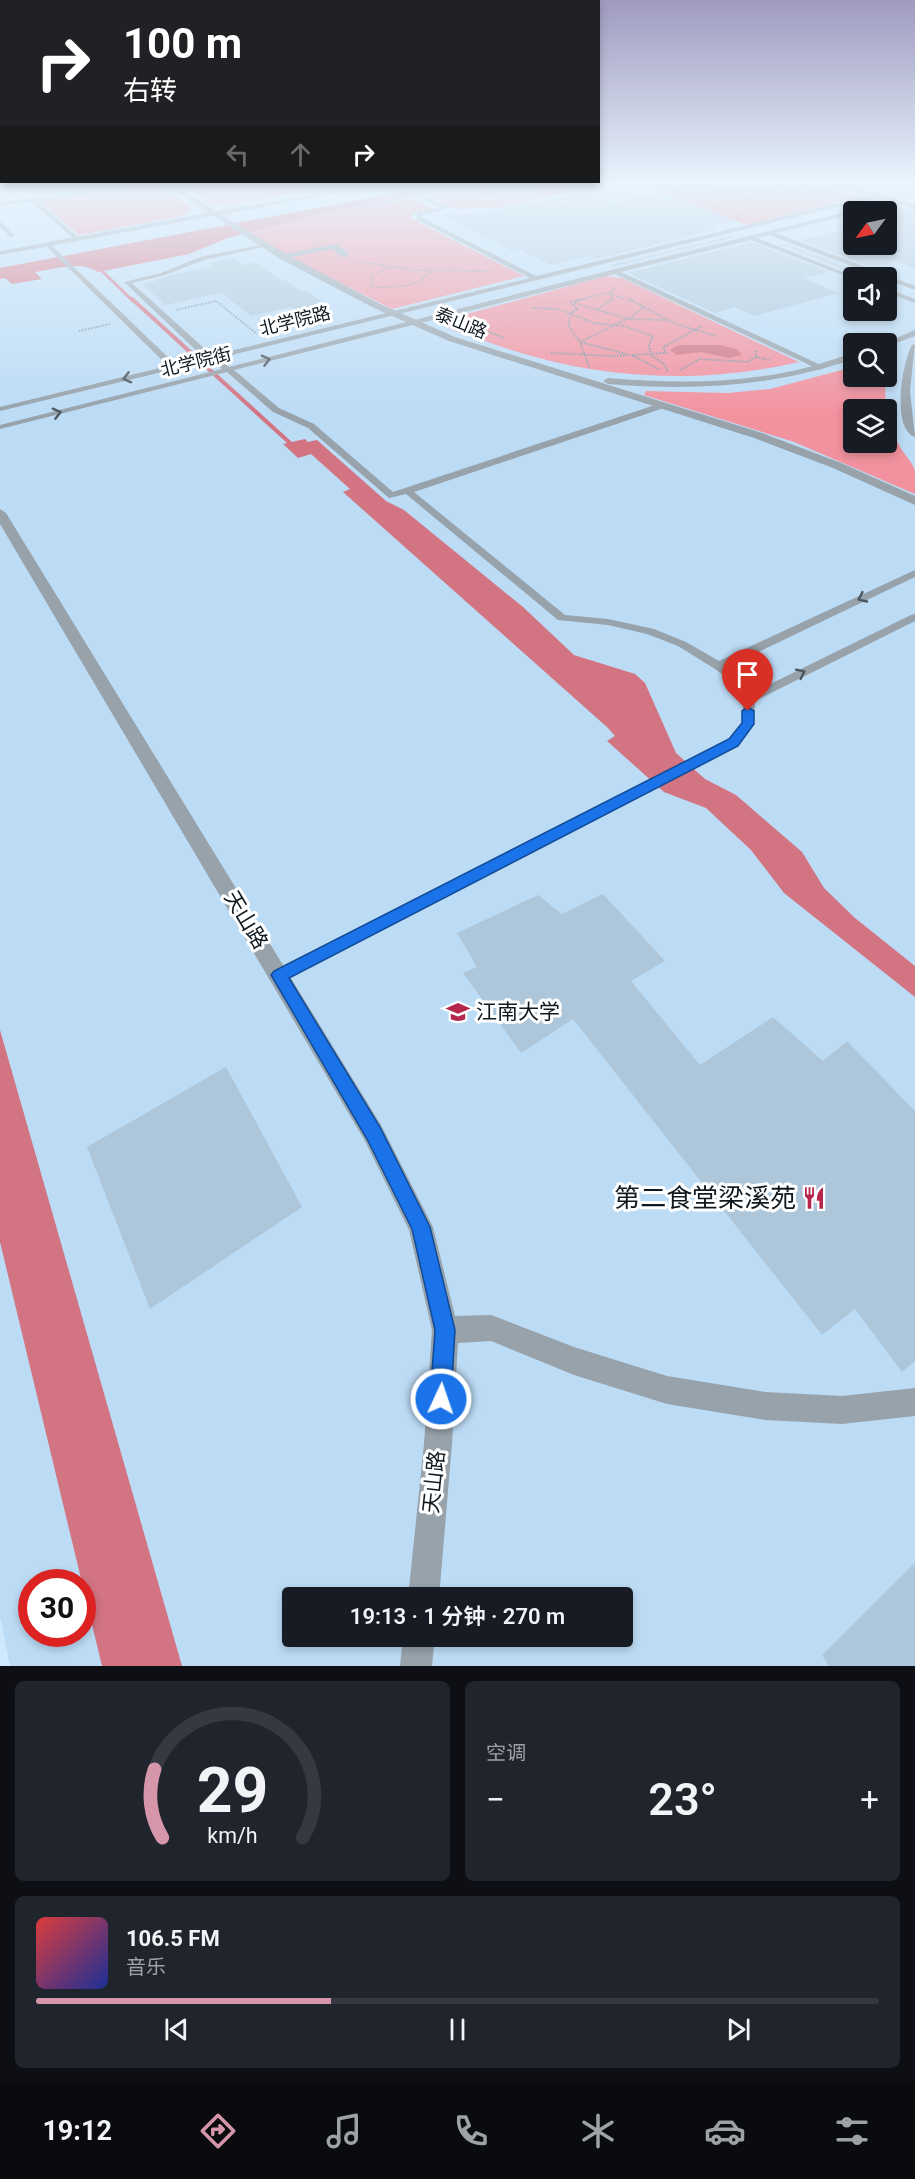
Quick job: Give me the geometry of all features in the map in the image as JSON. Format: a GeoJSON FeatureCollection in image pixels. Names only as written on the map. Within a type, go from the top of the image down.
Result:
{"type":"FeatureCollection","features":[{"type":"Feature","properties":{"kind":"street","name":"泰山路"},"geometry":{"type":"LineString","coordinates":[[288,260],[352,294],[416,323],[490,353],[571,377]]}},
{"type":"Feature","properties":{"kind":"street"},"geometry":{"type":"LineString","coordinates":[[897,340],[915,333]]}},
{"type":"Feature","properties":{"kind":"street"},"geometry":{"type":"LineString","coordinates":[[915,347],[906,370],[903,393],[915,434]]}},
{"type":"Feature","properties":{"kind":"street"},"geometry":{"type":"LineString","coordinates":[[571,377],[748,383],[809,371],[843,360]]}},
{"type":"Feature","properties":{"kind":"street"},"geometry":{"type":"LineString","coordinates":[[571,377],[777,441],[915,501]]}},
{"type":"Feature","properties":{"kind":"street","name":"天山路"},"geometry":{"type":"LineString","coordinates":[[0,513],[373,1133],[421,1227],[445,1330],[438,1444],[424,1587]]}},
{"type":"Feature","properties":{"kind":"street"},"geometry":{"type":"LineString","coordinates":[[445,1330],[491,1328],[574,1361],[667,1390],[765,1406],[842,1410],[915,1402]]}},
{"type":"Feature","properties":{"kind":"street"},"geometry":{"type":"LineString","coordinates":[[416,1666],[418,1647]]}},
{"type":"Feature","properties":{"kind":"lane"},"geometry":{"type":"LineString","coordinates":[[63,260],[174,367]]}},
{"type":"Feature","properties":{"kind":"lane"},"geometry":{"type":"LineString","coordinates":[[198,260],[163,274],[127,282],[203,352],[213,357],[276,410],[311,426],[392,496],[664,405]]}},
{"type":"Feature","properties":{"kind":"lane"},"geometry":{"type":"LineString","coordinates":[[500,260],[535,278]]}},
{"type":"Feature","properties":{"kind":"lane","name":"北学院路"},"geometry":{"type":"LineString","coordinates":[[0,409],[610,260]]}},
{"type":"Feature","properties":{"kind":"lane","name":"北学院街"},"geometry":{"type":"LineString","coordinates":[[0,427],[669,260]]}},
{"type":"Feature","properties":{"kind":"lane"},"geometry":{"type":"LineString","coordinates":[[808,260],[843,273]]}},
{"type":"Feature","properties":{"kind":"lane"},"geometry":{"type":"LineString","coordinates":[[839,260],[857,267]]}},
{"type":"Feature","properties":{"kind":"lane"},"geometry":{"type":"LineString","coordinates":[[597,263],[820,368]]}},
{"type":"Feature","properties":{"kind":"lane"},"geometry":{"type":"LineString","coordinates":[[897,282],[915,288]]}},
{"type":"Feature","properties":{"kind":"lane"},"geometry":{"type":"LineString","coordinates":[[897,294],[915,301]]}},
{"type":"Feature","properties":{"kind":"lane"},"geometry":{"type":"LineString","coordinates":[[279,975],[707,757],[733,742],[748,724],[749,699],[740,682],[720,666],[682,644],[650,631],[608,622],[562,618],[408,491]]}},
{"type":"Feature","properties":{"kind":"lane"},"geometry":{"type":"LineString","coordinates":[[720,666],[915,573]]}},
{"type":"Feature","properties":{"kind":"lane"},"geometry":{"type":"LineString","coordinates":[[749,699],[915,617]]}},
{"type":"Feature","properties":{"kind":"path"},"geometry":{"type":"LineString","coordinates":[[352,260],[404,269],[520,270]]}},
{"type":"Feature","properties":{"kind":"path"},"geometry":{"type":"LineString","coordinates":[[370,288],[373,279],[371,276],[393,266]]}},
{"type":"Feature","properties":{"kind":"path"},"geometry":{"type":"LineString","coordinates":[[352,294],[370,288],[417,282],[427,278],[431,270]]}},
{"type":"Feature","properties":{"kind":"path"},"geometry":{"type":"LineString","coordinates":[[597,309],[613,301],[610,294],[618,273]]}},
{"type":"Feature","properties":{"kind":"path"},"geometry":{"type":"LineString","coordinates":[[549,289],[571,302],[628,319],[668,320]]}},
{"type":"Feature","properties":{"kind":"path"},"geometry":{"type":"LineString","coordinates":[[571,302],[610,294],[645,306],[668,320],[724,338]]}},
{"type":"Feature","properties":{"kind":"path"},"geometry":{"type":"LineString","coordinates":[[570,314],[577,309],[571,302]]}},
{"type":"Feature","properties":{"kind":"path"},"geometry":{"type":"LineString","coordinates":[[580,342],[591,334],[628,319],[645,306]]}},
{"type":"Feature","properties":{"kind":"path"},"geometry":{"type":"LineString","coordinates":[[530,308],[558,309],[594,323],[615,324],[653,336],[649,346],[651,355],[664,364],[670,380]]}},
{"type":"Feature","properties":{"kind":"path"},"geometry":{"type":"LineString","coordinates":[[450,314],[484,332],[507,340]]}},
{"type":"Feature","properties":{"kind":"path"},"geometry":{"type":"LineString","coordinates":[[570,314],[569,327],[580,342],[593,379]]}},
{"type":"Feature","properties":{"kind":"path"},"geometry":{"type":"LineString","coordinates":[[546,352],[632,356],[666,353],[663,347],[670,341],[694,329],[719,321]]}},
{"type":"Feature","properties":{"kind":"path"},"geometry":{"type":"LineString","coordinates":[[580,342],[632,356],[670,380]]}},
{"type":"Feature","properties":{"kind":"path"},"geometry":{"type":"LineString","coordinates":[[756,350],[756,357]]}},
{"type":"Feature","properties":{"kind":"path"},"geometry":{"type":"LineString","coordinates":[[670,380],[700,359],[747,362],[756,357],[809,371]]}},
{"type":"Feature","properties":{"kind":"shaded area","name":"江南大学"},"geometry":{"type":"Polygon","coordinates":[[[0,260],[915,260],[915,1666],[10,1666],[0,1616],[0,260]]]}},
{"type":"Feature","properties":{"kind":"shaded area"},"geometry":{"type":"Polygon","coordinates":[[[43,260],[160,260],[98,272],[91,268],[68,266],[35,272],[42,279],[12,284],[5,278],[0,279],[0,268],[43,260]]]}},
{"type":"Feature","properties":{"kind":"shaded area"},"geometry":{"type":"Polygon","coordinates":[[[295,260],[492,260],[524,276],[392,309],[295,260]]]}},
{"type":"Feature","properties":{"kind":"shaded area"},"geometry":{"type":"Polygon","coordinates":[[[606,276],[622,278],[799,362],[760,370],[681,376],[603,371],[526,354],[461,333],[437,322],[606,276]]]}},
{"type":"Feature","properties":{"kind":"shaded area"},"geometry":{"type":"Polygon","coordinates":[[[678,345],[720,345],[737,349],[742,355],[729,358],[701,352],[677,355],[670,350],[678,345]]]}},
{"type":"Feature","properties":{"kind":"shaded area"},"geometry":{"type":"Polygon","coordinates":[[[843,370],[843,387],[886,387],[886,399],[843,399],[843,453],[897,453],[897,440],[915,471],[915,494],[794,442],[644,395],[646,391],[728,393],[770,389],[843,370]]]}},
{"type":"Feature","properties":{"kind":"shaded area"},"geometry":{"type":"Polygon","coordinates":[[[305,439],[308,442],[317,440],[386,501],[404,510],[523,607],[574,655],[635,674],[645,683],[676,753],[705,779],[736,795],[802,852],[824,888],[855,918],[915,966],[915,997],[784,893],[751,850],[706,808],[664,792],[607,741],[615,736],[608,728],[343,492],[350,489],[311,454],[298,458],[283,444],[305,439]]]}},
{"type":"Feature","properties":{"kind":"shaded area"},"geometry":{"type":"Polygon","coordinates":[[[0,1030],[182,1666],[102,1666],[96,1641],[96,1569],[79,1569],[0,1242],[0,1030]]]}},
{"type":"Feature","properties":{"kind":"building"},"geometry":{"type":"Polygon","coordinates":[[[226,260],[237,260],[244,265],[256,262],[282,281],[285,280],[302,292],[306,291],[327,305],[298,312],[291,307],[251,316],[222,293],[165,305],[143,285],[172,275],[214,266],[209,263],[226,260]]]}},
{"type":"Feature","properties":{"kind":"building"},"geometry":{"type":"Polygon","coordinates":[[[540,260],[573,260],[551,265],[540,260]]]}},
{"type":"Feature","properties":{"kind":"building"},"geometry":{"type":"Polygon","coordinates":[[[631,260],[644,260],[614,267],[609,265],[631,260]]]}},
{"type":"Feature","properties":{"kind":"building"},"geometry":{"type":"Polygon","coordinates":[[[681,260],[797,260],[829,272],[804,278],[839,293],[754,316],[735,307],[715,313],[628,273],[681,260]]]}},
{"type":"Feature","properties":{"kind":"building"},"geometry":{"type":"Polygon","coordinates":[[[818,260],[828,260],[848,267],[843,268],[818,260]]]}},
{"type":"Feature","properties":{"kind":"building"},"geometry":{"type":"Polygon","coordinates":[[[852,260],[915,260],[915,268],[896,261],[877,266],[852,260]]]}},
{"type":"Feature","properties":{"kind":"building","name":"第二食堂梁溪苑"},"geometry":{"type":"Polygon","coordinates":[[[603,894],[665,961],[631,981],[700,1065],[773,1017],[823,1061],[847,1041],[915,1111],[915,1361],[902,1372],[855,1309],[822,1335],[573,1019],[521,1053],[463,973],[477,967],[457,933],[538,895],[562,914],[603,894]]]}},
{"type":"Feature","properties":{"kind":"building"},"geometry":{"type":"Polygon","coordinates":[[[226,1067],[302,1207],[150,1309],[87,1147],[226,1067]]]}},
{"type":"Feature","properties":{"kind":"building"},"geometry":{"type":"Polygon","coordinates":[[[915,1563],[915,1666],[829,1666],[822,1655],[915,1563]]]}},
{"type":"Feature","properties":{"kind":"waterway"},"geometry":{"type":"LineString","coordinates":[[102,271],[133,301]]}},
{"type":"Feature","properties":{"kind":"waterway"},"geometry":{"type":"LineString","coordinates":[[132,299],[290,443]]}},
{"type":"Feature","properties":{"kind":"place","name":"江南大学"},"geometry":{"type":"Point","coordinates":[458,1012]}},
{"type":"Feature","properties":{"kind":"place","name":"第二食堂梁溪苑"},"geometry":{"type":"Point","coordinates":[814,1198]}},
{"type":"Feature","properties":{"kind":"route"},"geometry":{"type":"LineString","coordinates":[[441,1399],[445,1330],[421,1227],[373,1133],[279,975],[707,757],[733,742],[748,724],[748,711]]}}]}
